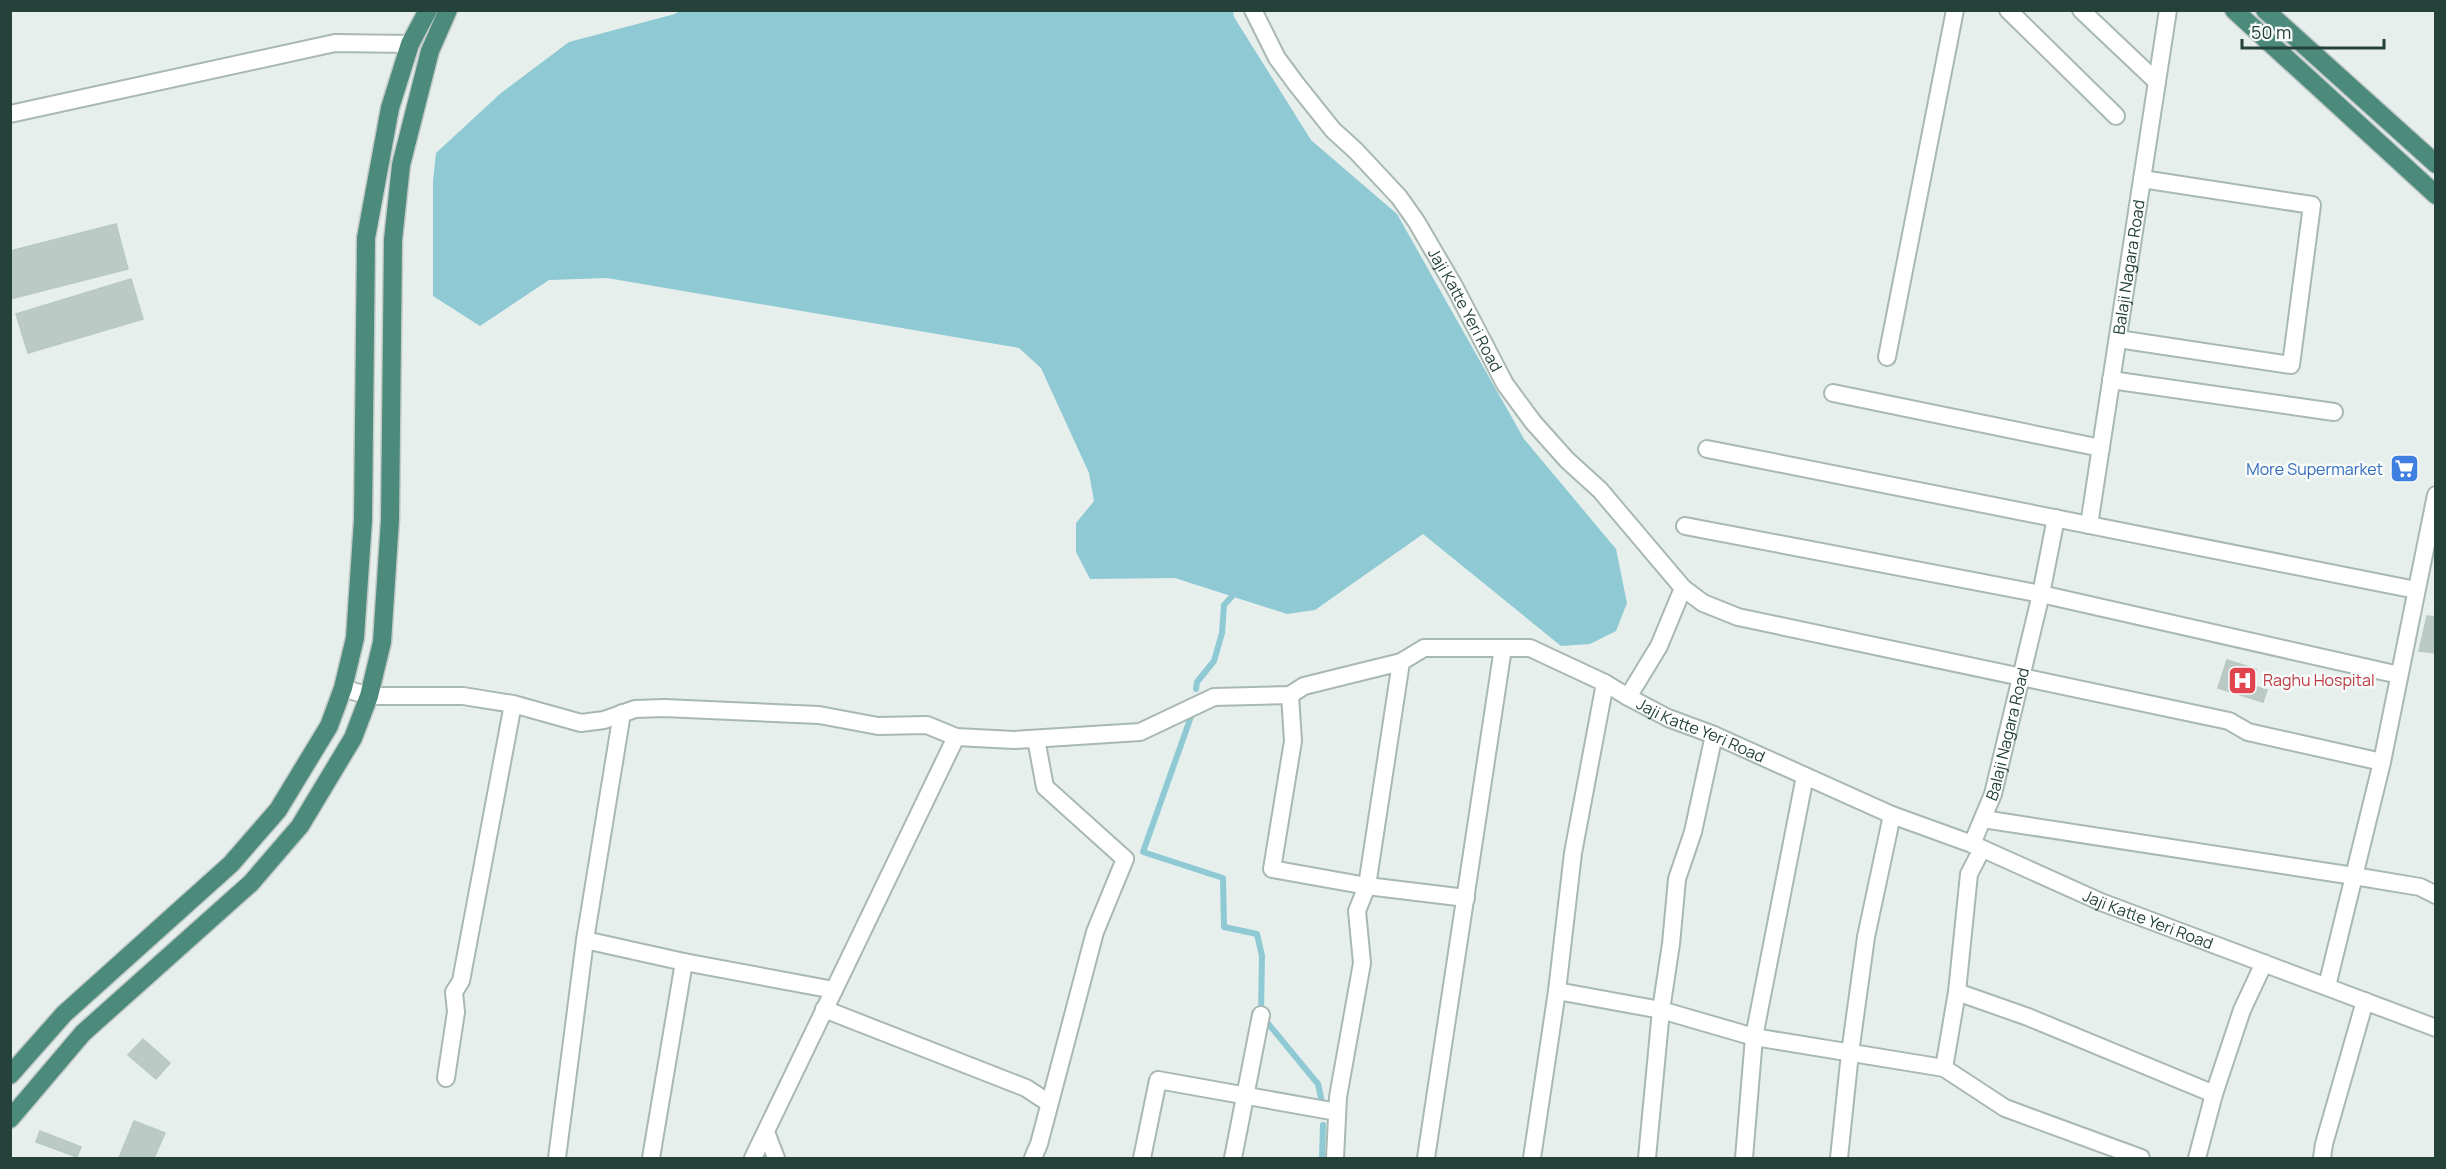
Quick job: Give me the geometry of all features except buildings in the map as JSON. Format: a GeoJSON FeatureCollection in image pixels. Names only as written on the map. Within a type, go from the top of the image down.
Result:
{"type":"FeatureCollection","features":[{"type":"Feature","properties":{"kind":"highway"},"geometry":{"type":"LineString","coordinates":[[10,1075],[64,1014],[231,864],[278,810],[329,726],[343,688],[355,638],[363,519],[366,238],[390,108],[410,44],[428,10]]}},
{"type":"Feature","properties":{"kind":"highway"},"geometry":{"type":"LineString","coordinates":[[10,1119],[83,1033],[251,883],[300,826],[353,738],[369,696],[382,642],[390,520],[393,240],[401,165],[429,51],[448,10]]}},
{"type":"Feature","properties":{"kind":"highway"},"geometry":{"type":"LineString","coordinates":[[2234,10],[2436,195]]}},
{"type":"Feature","properties":{"kind":"highway"},"geometry":{"type":"LineString","coordinates":[[2265,10],[2436,164]]}},
{"type":"Feature","properties":{"kind":"street","name":"Jaji Katte Yeri Road"},"geometry":{"type":"LineString","coordinates":[[1253,10],[1277,58],[1333,130],[1399,197],[1416,221],[1470,314],[1505,384],[1533,422],[1567,460],[1600,490],[1683,588],[1659,646],[1628,697],[1668,718],[1714,735],[1892,814],[1977,846],[2101,902],[2436,1028]]}},
{"type":"Feature","properties":{"kind":"street"},"geometry":{"type":"LineString","coordinates":[[1887,357],[1955,10]]}},
{"type":"Feature","properties":{"kind":"street"},"geometry":{"type":"LineString","coordinates":[[2008,10],[2116,116]]}},
{"type":"Feature","properties":{"kind":"street"},"geometry":{"type":"LineString","coordinates":[[2081,10],[2157,82]]}},
{"type":"Feature","properties":{"kind":"street","name":"Balaji Nagara Road"},"geometry":{"type":"LineString","coordinates":[[2089,525],[2168,10]]}},
{"type":"Feature","properties":{"kind":"street"},"geometry":{"type":"LineString","coordinates":[[10,114],[335,43],[410,44]]}},
{"type":"Feature","properties":{"kind":"street"},"geometry":{"type":"LineString","coordinates":[[2118,339],[2291,365],[2312,205],[2142,179]]}},
{"type":"Feature","properties":{"kind":"street"},"geometry":{"type":"LineString","coordinates":[[2111,380],[2334,412]]}},
{"type":"Feature","properties":{"kind":"street"},"geometry":{"type":"LineString","coordinates":[[1833,393],[2101,448]]}},
{"type":"Feature","properties":{"kind":"street"},"geometry":{"type":"LineString","coordinates":[[1707,450],[2416,590]]}},
{"type":"Feature","properties":{"kind":"street"},"geometry":{"type":"LineString","coordinates":[[2327,987],[2382,762],[2436,495]]}},
{"type":"Feature","properties":{"kind":"street","name":"Balaji Nagara Road"},"geometry":{"type":"LineString","coordinates":[[1944,1068],[1958,992],[1969,874],[1983,819],[1993,794],[2022,677],[2056,518]]}},
{"type":"Feature","properties":{"kind":"street"},"geometry":{"type":"LineString","coordinates":[[1685,525],[2041,594],[2399,675]]}},
{"type":"Feature","properties":{"kind":"street"},"geometry":{"type":"LineString","coordinates":[[1683,588],[1703,603],[1738,617],[2229,721],[2248,732],[2382,762]]}},
{"type":"Feature","properties":{"kind":"street"},"geometry":{"type":"LineString","coordinates":[[343,688],[369,696],[462,696],[513,704],[581,723],[604,720],[635,709],[664,708],[819,715],[878,726],[927,725],[956,737],[1036,739],[1140,732],[1214,697],[1290,695],[1304,686],[1401,662],[1424,648],[1530,648],[1605,683],[1628,697]]}},
{"type":"Feature","properties":{"kind":"street"},"geometry":{"type":"LineString","coordinates":[[1426,1158],[1503,648]]}},
{"type":"Feature","properties":{"kind":"street"},"geometry":{"type":"LineString","coordinates":[[1335,1158],[1337,1112],[1362,963],[1357,911],[1367,886],[1401,662]]}},
{"type":"Feature","properties":{"kind":"street"},"geometry":{"type":"LineString","coordinates":[[1532,1158],[1557,991],[1574,853],[1605,683]]}},
{"type":"Feature","properties":{"kind":"street"},"geometry":{"type":"LineString","coordinates":[[1290,695],[1293,741],[1272,869],[1367,886],[1466,898]]}},
{"type":"Feature","properties":{"kind":"street"},"geometry":{"type":"LineString","coordinates":[[446,1078],[456,1012],[454,993],[461,981],[513,704]]}},
{"type":"Feature","properties":{"kind":"street"},"geometry":{"type":"LineString","coordinates":[[557,1158],[585,940],[622,713]]}},
{"type":"Feature","properties":{"kind":"street"},"geometry":{"type":"LineString","coordinates":[[1647,1158],[1661,1010],[1671,944],[1677,879],[1694,832],[1714,735]]}},
{"type":"Feature","properties":{"kind":"street"},"geometry":{"type":"LineString","coordinates":[[753,1158],[956,737]]}},
{"type":"Feature","properties":{"kind":"street"},"geometry":{"type":"LineString","coordinates":[[1033,1158],[1095,932],[1125,859],[1046,787],[1036,739]]}},
{"type":"Feature","properties":{"kind":"street"},"geometry":{"type":"LineString","coordinates":[[1744,1158],[1754,1037],[1805,776]]}},
{"type":"Feature","properties":{"kind":"street"},"geometry":{"type":"LineString","coordinates":[[1839,1158],[1850,1053],[1866,937],[1892,814]]}},
{"type":"Feature","properties":{"kind":"street"},"geometry":{"type":"LineString","coordinates":[[1983,819],[2420,887],[2436,895]]}},
{"type":"Feature","properties":{"kind":"street"},"geometry":{"type":"LineString","coordinates":[[585,940],[684,962],[834,990]]}},
{"type":"Feature","properties":{"kind":"street"},"geometry":{"type":"LineString","coordinates":[[651,1158],[684,962]]}},
{"type":"Feature","properties":{"kind":"street"},"geometry":{"type":"LineString","coordinates":[[2197,1158],[2214,1094],[2242,1010],[2264,963]]}},
{"type":"Feature","properties":{"kind":"street"},"geometry":{"type":"LineString","coordinates":[[1557,991],[1661,1010],[1754,1037],[1944,1068],[2005,1108],[2141,1158]]}},
{"type":"Feature","properties":{"kind":"street"},"geometry":{"type":"LineString","coordinates":[[1958,992],[2028,1017],[2214,1094]]}},
{"type":"Feature","properties":{"kind":"street"},"geometry":{"type":"LineString","coordinates":[[2322,1158],[2365,1001]]}},
{"type":"Feature","properties":{"kind":"street"},"geometry":{"type":"LineString","coordinates":[[824,1009],[1026,1088],[1049,1103]]}},
{"type":"Feature","properties":{"kind":"street"},"geometry":{"type":"LineString","coordinates":[[1233,1158],[1261,1015]]}},
{"type":"Feature","properties":{"kind":"street"},"geometry":{"type":"LineString","coordinates":[[1142,1158],[1158,1080],[1337,1112]]}},
{"type":"Feature","properties":{"kind":"street"},"geometry":{"type":"LineString","coordinates":[[766,1132],[776,1158]]}},
{"type":"Feature","properties":{"kind":"water"},"geometry":{"type":"Polygon","coordinates":[[[679,11],[1233,11],[1234,17],[1311,140],[1397,214],[1524,439],[1616,549],[1627,603],[1616,631],[1590,644],[1561,646],[1423,534],[1315,610],[1287,614],[1175,578],[1090,579],[1076,552],[1076,523],[1094,501],[1089,473],[1041,368],[1019,348],[607,278],[549,280],[480,326],[433,296],[433,181],[436,153],[501,93],[569,42],[675,14],[679,11]]]}},
{"type":"Feature","properties":{"kind":"waterway"},"geometry":{"type":"LineString","coordinates":[[1196,689],[1197,682],[1214,661],[1222,633],[1224,605],[1237,591]]}},
{"type":"Feature","properties":{"kind":"waterway"},"geometry":{"type":"LineString","coordinates":[[1193,711],[1143,852],[1223,878],[1224,927],[1257,934],[1262,956],[1261,1015],[1318,1084],[1323,1107]]}},
{"type":"Feature","properties":{"kind":"waterway"},"geometry":{"type":"LineString","coordinates":[[1322,1158],[1323,1125]]}},
{"type":"Feature","properties":{"kind":"place","name":"More Supermarket"},"geometry":{"type":"Point","coordinates":[2404,469]}},
{"type":"Feature","properties":{"kind":"place","name":"Raghu Hospital"},"geometry":{"type":"Point","coordinates":[2242,680]}}]}
